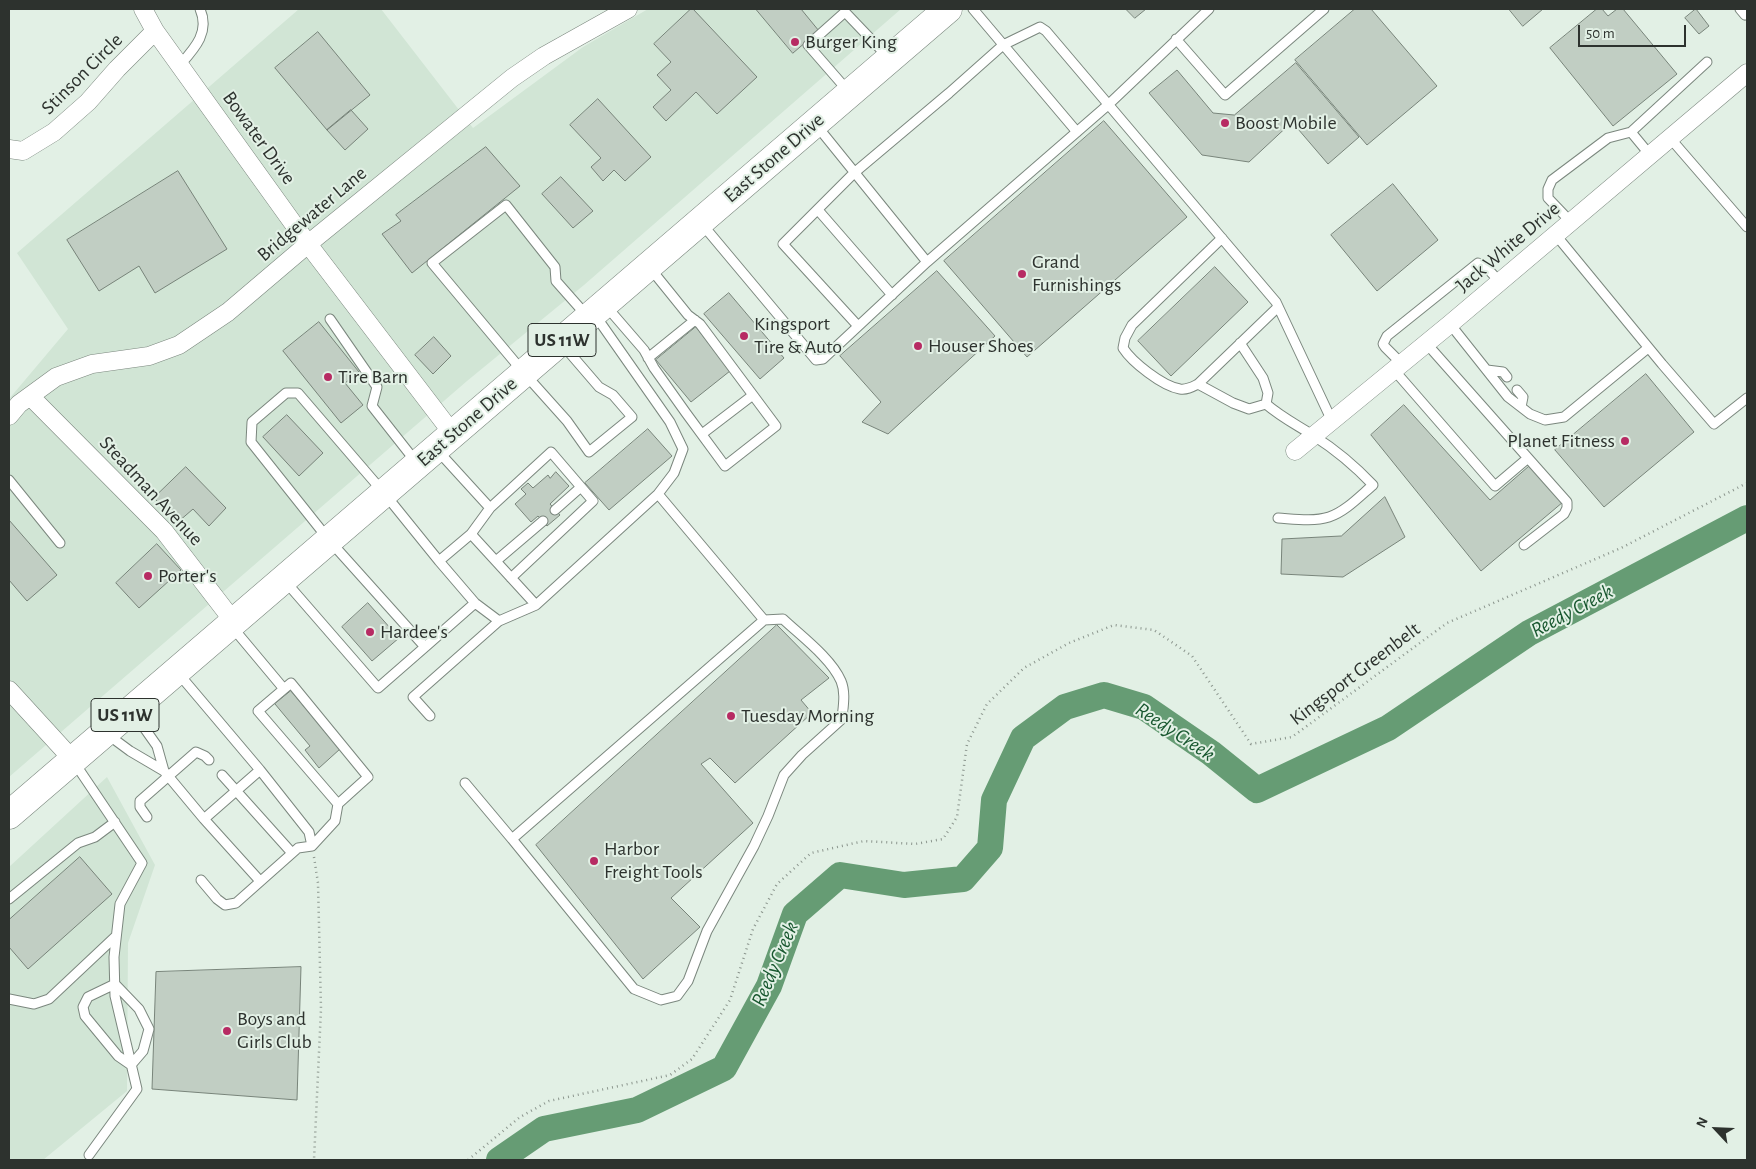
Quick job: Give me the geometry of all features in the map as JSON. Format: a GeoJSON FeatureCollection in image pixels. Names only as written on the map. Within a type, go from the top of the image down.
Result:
{"type":"FeatureCollection","features":[{"type":"Feature","properties":{"kind":"highway","name":"East Stone Drive"},"geometry":{"type":"LineString","coordinates":[[9,815],[948,9]]}},
{"type":"Feature","properties":{"kind":"street","name":"Bowater Drive"},"geometry":{"type":"LineString","coordinates":[[143,9],[156,31],[308,244],[435,449]]}},
{"type":"Feature","properties":{"kind":"street","name":"Bridgewater Lane"},"geometry":{"type":"LineString","coordinates":[[9,416],[19,404],[56,376],[92,364],[150,356],[179,345],[228,312],[308,244],[512,78],[544,56],[628,9]]}},
{"type":"Feature","properties":{"kind":"street","name":"Stinson Circle"},"geometry":{"type":"LineString","coordinates":[[9,149],[23,151],[54,132],[88,102],[156,31]]}},
{"type":"Feature","properties":{"kind":"street","name":"Jack White Drive"},"geometry":{"type":"LineString","coordinates":[[1295,451],[1450,324],[1747,73]]}},
{"type":"Feature","properties":{"kind":"street","name":"Steadman Avenue"},"geometry":{"type":"LineString","coordinates":[[30,396],[164,531],[232,623]]}},
{"type":"Feature","properties":{"kind":"street"},"geometry":{"type":"LineString","coordinates":[[9,692],[73,760]]}},
{"type":"Feature","properties":{"kind":"lane"},"geometry":{"type":"LineString","coordinates":[[180,65],[196,47],[203,34],[203,17],[200,9]]}},
{"type":"Feature","properties":{"kind":"lane"},"geometry":{"type":"LineString","coordinates":[[973,9],[1077,132]]}},
{"type":"Feature","properties":{"kind":"lane"},"geometry":{"type":"LineString","coordinates":[[700,222],[816,360],[823,359],[927,262],[1109,104],[1209,9]]}},
{"type":"Feature","properties":{"kind":"lane"},"geometry":{"type":"LineString","coordinates":[[1176,39],[1225,95],[1324,9]]}},
{"type":"Feature","properties":{"kind":"lane"},"geometry":{"type":"LineString","coordinates":[[1740,9],[1744,15],[1747,14]]}},
{"type":"Feature","properties":{"kind":"lane"},"geometry":{"type":"LineString","coordinates":[[849,93],[808,45],[843,10],[889,59]]}},
{"type":"Feature","properties":{"kind":"lane"},"geometry":{"type":"LineString","coordinates":[[858,326],[783,244],[854,173],[1003,45],[1040,27],[1046,31],[1109,104],[1276,302],[1332,421]]}},
{"type":"Feature","properties":{"kind":"lane"},"geometry":{"type":"LineString","coordinates":[[1570,222],[1548,198],[1548,189],[1552,180],[1608,138],[1631,132],[1707,62]]}},
{"type":"Feature","properties":{"kind":"lane"},"geometry":{"type":"LineString","coordinates":[[814,123],[927,262]]}},
{"type":"Feature","properties":{"kind":"lane"},"geometry":{"type":"LineString","coordinates":[[1631,132],[1650,155]]}},
{"type":"Feature","properties":{"kind":"lane"},"geometry":{"type":"LineString","coordinates":[[1670,138],[1747,227]]}},
{"type":"Feature","properties":{"kind":"lane"},"geometry":{"type":"LineString","coordinates":[[560,342],[599,388],[613,396],[632,417],[590,452],[567,421],[524,373],[432,262],[506,205],[555,267],[556,281],[644,350],[725,466],[776,426],[700,324],[688,315],[649,266]]}},
{"type":"Feature","properties":{"kind":"lane"},"geometry":{"type":"LineString","coordinates":[[818,210],[892,295]]}},
{"type":"Feature","properties":{"kind":"lane"},"geometry":{"type":"LineString","coordinates":[[1555,234],[1648,348],[1714,424],[1747,398]]}},
{"type":"Feature","properties":{"kind":"lane"},"geometry":{"type":"LineString","coordinates":[[1222,238],[1132,325],[1125,338],[1123,348],[1128,356],[1170,386],[1180,389],[1189,388],[1198,384],[1278,307]]}},
{"type":"Feature","properties":{"kind":"lane"},"geometry":{"type":"LineString","coordinates":[[1500,282],[1485,266],[1478,263],[1387,336],[1383,344],[1398,367],[1495,486],[1528,458]]}},
{"type":"Feature","properties":{"kind":"lane"},"geometry":{"type":"LineString","coordinates":[[430,716],[413,697],[499,621],[536,605],[658,494],[674,473],[683,449],[670,422],[596,311]]}},
{"type":"Feature","properties":{"kind":"lane"},"geometry":{"type":"LineString","coordinates":[[330,319],[377,387],[372,406],[435,449],[490,508]]}},
{"type":"Feature","properties":{"kind":"lane"},"geometry":{"type":"LineString","coordinates":[[648,358],[695,320]]}},
{"type":"Feature","properties":{"kind":"lane"},"geometry":{"type":"LineString","coordinates":[[1450,324],[1508,397],[1530,414],[1545,420],[1564,416],[1648,348]]}},
{"type":"Feature","properties":{"kind":"lane"},"geometry":{"type":"LineString","coordinates":[[1426,343],[1567,502],[1567,508],[1558,519],[1524,545]]}},
{"type":"Feature","properties":{"kind":"lane"},"geometry":{"type":"LineString","coordinates":[[1240,344],[1263,378],[1268,392],[1266,404]]}},
{"type":"Feature","properties":{"kind":"lane"},"geometry":{"type":"LineString","coordinates":[[1487,370],[1503,372],[1507,377]]}},
{"type":"Feature","properties":{"kind":"lane"},"geometry":{"type":"LineString","coordinates":[[1198,384],[1233,403],[1249,409],[1266,404]]}},
{"type":"Feature","properties":{"kind":"lane"},"geometry":{"type":"LineString","coordinates":[[1517,390],[1523,397],[1521,407]]}},
{"type":"Feature","properties":{"kind":"lane"},"geometry":{"type":"LineString","coordinates":[[425,647],[329,540],[251,442],[252,422],[286,392],[298,393],[384,493],[475,604],[499,621]]}},
{"type":"Feature","properties":{"kind":"lane"},"geometry":{"type":"LineString","coordinates":[[702,434],[753,395]]}},
{"type":"Feature","properties":{"kind":"lane"},"geometry":{"type":"LineString","coordinates":[[1266,404],[1278,415],[1314,436],[1344,458],[1373,485],[1342,510],[1330,517],[1315,520],[1278,518]]}},
{"type":"Feature","properties":{"kind":"lane"},"geometry":{"type":"LineString","coordinates":[[439,561],[472,534],[490,508],[551,452],[593,501],[511,578]]}},
{"type":"Feature","properties":{"kind":"lane"},"geometry":{"type":"LineString","coordinates":[[9,480],[60,543]]}},
{"type":"Feature","properties":{"kind":"lane"},"geometry":{"type":"LineString","coordinates":[[555,510],[581,487]]}},
{"type":"Feature","properties":{"kind":"lane"},"geometry":{"type":"LineString","coordinates":[[658,494],[764,620]]}},
{"type":"Feature","properties":{"kind":"lane"},"geometry":{"type":"LineString","coordinates":[[496,562],[543,520]]}},
{"type":"Feature","properties":{"kind":"lane"},"geometry":{"type":"LineString","coordinates":[[472,534],[536,605]]}},
{"type":"Feature","properties":{"kind":"lane"},"geometry":{"type":"LineString","coordinates":[[284,579],[378,688],[475,604]]}},
{"type":"Feature","properties":{"kind":"lane"},"geometry":{"type":"LineString","coordinates":[[465,783],[634,989],[661,1000],[677,996],[688,981],[707,931],[754,846],[784,775],[802,755],[842,719],[844,699],[841,682],[830,663],[783,619],[764,620],[512,839]]}},
{"type":"Feature","properties":{"kind":"lane"},"geometry":{"type":"LineString","coordinates":[[232,623],[284,689]]}},
{"type":"Feature","properties":{"kind":"lane"},"geometry":{"type":"LineString","coordinates":[[176,671],[260,770],[309,832],[312,846]]}},
{"type":"Feature","properties":{"kind":"lane"},"geometry":{"type":"LineString","coordinates":[[200,880],[225,905],[236,903],[298,848],[312,846],[335,821],[338,804],[368,777],[290,684],[258,711],[338,804]]}},
{"type":"Feature","properties":{"kind":"lane"},"geometry":{"type":"LineString","coordinates":[[131,709],[157,746],[166,774]]}},
{"type":"Feature","properties":{"kind":"lane"},"geometry":{"type":"LineString","coordinates":[[104,732],[166,774],[260,881]]}},
{"type":"Feature","properties":{"kind":"lane"},"geometry":{"type":"LineString","coordinates":[[147,817],[140,808],[140,801],[166,774],[196,752],[205,756],[208,760]]}},
{"type":"Feature","properties":{"kind":"lane"},"geometry":{"type":"LineString","coordinates":[[73,760],[142,864],[120,904],[114,957],[115,996],[137,1089],[89,1155]]}},
{"type":"Feature","properties":{"kind":"lane"},"geometry":{"type":"LineString","coordinates":[[204,819],[260,770]]}},
{"type":"Feature","properties":{"kind":"lane"},"geometry":{"type":"LineString","coordinates":[[222,776],[292,853]]}},
{"type":"Feature","properties":{"kind":"lane"},"geometry":{"type":"LineString","coordinates":[[9,899],[78,843],[95,837],[114,822]]}},
{"type":"Feature","properties":{"kind":"lane"},"geometry":{"type":"LineString","coordinates":[[9,999],[34,1004],[49,999],[116,936]]}},
{"type":"Feature","properties":{"kind":"lane"},"geometry":{"type":"LineString","coordinates":[[115,984],[88,997],[83,1007],[85,1016],[118,1056],[131,1065]]}},
{"type":"Feature","properties":{"kind":"lane"},"geometry":{"type":"LineString","coordinates":[[115,984],[139,1009],[149,1029],[143,1050],[131,1065]]}},
{"type":"Feature","properties":{"kind":"path","name":"Kingsport Greenbelt"},"geometry":{"type":"LineString","coordinates":[[468,1160],[520,1117],[549,1101],[670,1075],[692,1059],[730,1000],[753,929],[777,884],[811,853],[864,840],[915,844],[943,839],[957,817],[967,744],[987,704],[1024,668],[1069,643],[1114,625],[1154,630],[1192,656],[1250,744],[1292,738],[1447,623],[1621,548],[1747,483]]}},
{"type":"Feature","properties":{"kind":"path"},"geometry":{"type":"LineString","coordinates":[[312,846],[318,882],[322,1009],[314,1160]]}},
{"type":"Feature","properties":{"kind":"shaded area"},"geometry":{"type":"Polygon","coordinates":[[[299,9],[381,9],[473,128],[583,47],[648,9],[901,9],[584,285],[467,381],[9,777],[9,399],[68,329],[17,253],[299,9]]]}},
{"type":"Feature","properties":{"kind":"shaded area"},"geometry":{"type":"Polygon","coordinates":[[[107,777],[155,865],[128,943],[127,1091],[43,1160],[9,1160],[9,867],[107,777]]]}},
{"type":"Feature","properties":{"kind":"building"},"geometry":{"type":"Polygon","coordinates":[[[691,9],[757,77],[717,114],[696,92],[666,121],[653,107],[671,90],[657,75],[671,62],[654,44],[691,9]]]}},
{"type":"Feature","properties":{"kind":"building","name":"Burger King"},"geometry":{"type":"Polygon","coordinates":[[[756,9],[801,9],[819,31],[793,53],[756,9]]]}},
{"type":"Feature","properties":{"kind":"building"},"geometry":{"type":"Polygon","coordinates":[[[1126,9],[1146,9],[1135,18],[1126,9]]]}},
{"type":"Feature","properties":{"kind":"building"},"geometry":{"type":"Polygon","coordinates":[[[1355,9],[1371,9],[1437,86],[1367,145],[1295,60],[1355,9]]]}},
{"type":"Feature","properties":{"kind":"building"},"geometry":{"type":"Polygon","coordinates":[[[1509,9],[1543,9],[1523,26],[1509,9]]]}},
{"type":"Feature","properties":{"kind":"building"},"geometry":{"type":"Polygon","coordinates":[[[1597,9],[1602,9],[1608,16],[1617,9],[1623,9],[1677,74],[1613,126],[1550,48],[1597,9]]]}},
{"type":"Feature","properties":{"kind":"building"},"geometry":{"type":"Polygon","coordinates":[[[1696,9],[1709,26],[1699,34],[1685,18],[1696,9]]]}},
{"type":"Feature","properties":{"kind":"building"},"geometry":{"type":"Polygon","coordinates":[[[318,32],[370,95],[327,130],[275,68],[318,32]]]}},
{"type":"Feature","properties":{"kind":"building"},"geometry":{"type":"Polygon","coordinates":[[[1296,63],[1359,137],[1328,164],[1292,122],[1249,162],[1202,155],[1149,93],[1177,70],[1213,113],[1234,115],[1296,63]]]}},
{"type":"Feature","properties":{"kind":"building"},"geometry":{"type":"Polygon","coordinates":[[[598,99],[651,157],[625,181],[614,170],[603,181],[591,167],[601,158],[570,125],[598,99]]]}},
{"type":"Feature","properties":{"kind":"building"},"geometry":{"type":"Polygon","coordinates":[[[351,110],[368,129],[345,150],[327,130],[351,110]]]}},
{"type":"Feature","properties":{"kind":"building"},"geometry":{"type":"Polygon","coordinates":[[[1104,121],[1187,217],[1027,357],[944,261],[1104,121]]]}},
{"type":"Feature","properties":{"kind":"building"},"geometry":{"type":"Polygon","coordinates":[[[486,147],[520,186],[412,273],[382,234],[401,221],[396,215],[486,147]]]}},
{"type":"Feature","properties":{"kind":"building"},"geometry":{"type":"Polygon","coordinates":[[[178,171],[227,249],[155,293],[139,266],[99,291],[67,240],[178,171]]]}},
{"type":"Feature","properties":{"kind":"building"},"geometry":{"type":"Polygon","coordinates":[[[561,177],[593,211],[573,228],[542,194],[561,177]]]}},
{"type":"Feature","properties":{"kind":"building"},"geometry":{"type":"Polygon","coordinates":[[[1393,184],[1438,240],[1377,291],[1331,235],[1393,184]]]}},
{"type":"Feature","properties":{"kind":"building"},"geometry":{"type":"Polygon","coordinates":[[[1215,267],[1248,302],[1171,376],[1138,341],[1215,267]]]}},
{"type":"Feature","properties":{"kind":"building","name":"Houser Shoes"},"geometry":{"type":"Polygon","coordinates":[[[937,271],[995,336],[888,434],[862,422],[881,402],[840,356],[937,271]]]}},
{"type":"Feature","properties":{"kind":"building","name":"Kingsport Tire & Auto"},"geometry":{"type":"Polygon","coordinates":[[[729,293],[784,358],[760,379],[704,314],[729,293]]]}},
{"type":"Feature","properties":{"kind":"building","name":"Tire Barn"},"geometry":{"type":"Polygon","coordinates":[[[319,322],[359,372],[345,383],[363,405],[341,423],[283,351],[319,322]]]}},
{"type":"Feature","properties":{"kind":"building"},"geometry":{"type":"Polygon","coordinates":[[[696,327],[730,371],[691,402],[656,360],[696,327]]]}},
{"type":"Feature","properties":{"kind":"building"},"geometry":{"type":"Polygon","coordinates":[[[434,337],[451,356],[433,374],[415,355],[434,337]]]}},
{"type":"Feature","properties":{"kind":"building","name":"Planet Fitness"},"geometry":{"type":"Polygon","coordinates":[[[1646,374],[1694,432],[1604,507],[1555,450],[1646,374]]]}},
{"type":"Feature","properties":{"kind":"building"},"geometry":{"type":"Polygon","coordinates":[[[1404,405],[1490,500],[1529,466],[1563,502],[1481,571],[1371,435],[1404,405]]]}},
{"type":"Feature","properties":{"kind":"building"},"geometry":{"type":"Polygon","coordinates":[[[287,415],[323,453],[299,476],[263,437],[287,415]]]}},
{"type":"Feature","properties":{"kind":"building"},"geometry":{"type":"Polygon","coordinates":[[[648,429],[672,456],[609,510],[585,483],[648,429]]]}},
{"type":"Feature","properties":{"kind":"building"},"geometry":{"type":"Polygon","coordinates":[[[186,467],[226,508],[209,526],[193,509],[178,522],[154,498],[186,467]]]}},
{"type":"Feature","properties":{"kind":"building"},"geometry":{"type":"Polygon","coordinates":[[[556,472],[569,486],[550,504],[560,515],[547,526],[538,516],[531,522],[515,504],[526,494],[521,489],[528,483],[533,488],[548,475],[550,478],[556,472]]]}},
{"type":"Feature","properties":{"kind":"building"},"geometry":{"type":"Polygon","coordinates":[[[1385,497],[1405,537],[1343,577],[1281,574],[1282,539],[1341,536],[1385,497]]]}},
{"type":"Feature","properties":{"kind":"building"},"geometry":{"type":"Polygon","coordinates":[[[9,520],[57,575],[27,601],[9,580],[9,520]]]}},
{"type":"Feature","properties":{"kind":"building","name":"Porter's"},"geometry":{"type":"Polygon","coordinates":[[[157,544],[181,570],[139,608],[116,583],[157,544]]]}},
{"type":"Feature","properties":{"kind":"building","name":"Hardee's"},"geometry":{"type":"Polygon","coordinates":[[[368,603],[399,638],[372,661],[342,627],[368,603]]]}},
{"type":"Feature","properties":{"kind":"building"},"geometry":{"type":"Polygon","coordinates":[[[777,625],[829,678],[801,700],[812,713],[735,783],[710,758],[701,764],[753,823],[671,898],[700,927],[643,979],[536,845],[777,625]]]}},
{"type":"Feature","properties":{"kind":"building"},"geometry":{"type":"Polygon","coordinates":[[[291,691],[340,749],[319,768],[305,750],[310,746],[275,704],[291,691]]]}},
{"type":"Feature","properties":{"kind":"building"},"geometry":{"type":"Polygon","coordinates":[[[80,857],[112,894],[28,969],[9,947],[9,920],[80,857]]]}},
{"type":"Feature","properties":{"kind":"building","name":"Boys and Girls Club"},"geometry":{"type":"Polygon","coordinates":[[[301,967],[297,1100],[152,1089],[156,972],[301,967]]]}},
{"type":"Feature","properties":{"kind":"waterway","name":"Reedy Creek"},"geometry":{"type":"LineString","coordinates":[[499,1160],[544,1129],[637,1110],[724,1068],[769,986],[795,914],[840,875],[904,885],[963,879],[990,848],[994,800],[1023,738],[1065,707],[1104,695],[1144,707],[1211,753],[1257,790],[1388,728],[1529,633],[1747,518]]}},
{"type":"Feature","properties":{"kind":"place","name":"Burger King"},"geometry":{"type":"Point","coordinates":[795,42]}},
{"type":"Feature","properties":{"kind":"place","name":"Boost Mobile"},"geometry":{"type":"Point","coordinates":[1225,123]}},
{"type":"Feature","properties":{"kind":"place","name":"Grand Furnishings"},"geometry":{"type":"Point","coordinates":[1022,274]}},
{"type":"Feature","properties":{"kind":"place","name":"Kingsport Tire & Auto"},"geometry":{"type":"Point","coordinates":[744,336]}},
{"type":"Feature","properties":{"kind":"place","name":"Houser Shoes"},"geometry":{"type":"Point","coordinates":[918,346]}},
{"type":"Feature","properties":{"kind":"place","name":"Tire Barn"},"geometry":{"type":"Point","coordinates":[328,377]}},
{"type":"Feature","properties":{"kind":"place","name":"Planet Fitness"},"geometry":{"type":"Point","coordinates":[1625,441]}},
{"type":"Feature","properties":{"kind":"place","name":"Porter's"},"geometry":{"type":"Point","coordinates":[148,576]}},
{"type":"Feature","properties":{"kind":"place","name":"Hardee's"},"geometry":{"type":"Point","coordinates":[370,632]}},
{"type":"Feature","properties":{"kind":"place","name":"Tuesday Morning"},"geometry":{"type":"Point","coordinates":[731,716]}},
{"type":"Feature","properties":{"kind":"place","name":"Harbor Freight Tools"},"geometry":{"type":"Point","coordinates":[594,861]}},
{"type":"Feature","properties":{"kind":"place","name":"Boys and Girls Club"},"geometry":{"type":"Point","coordinates":[227,1031]}}]}
